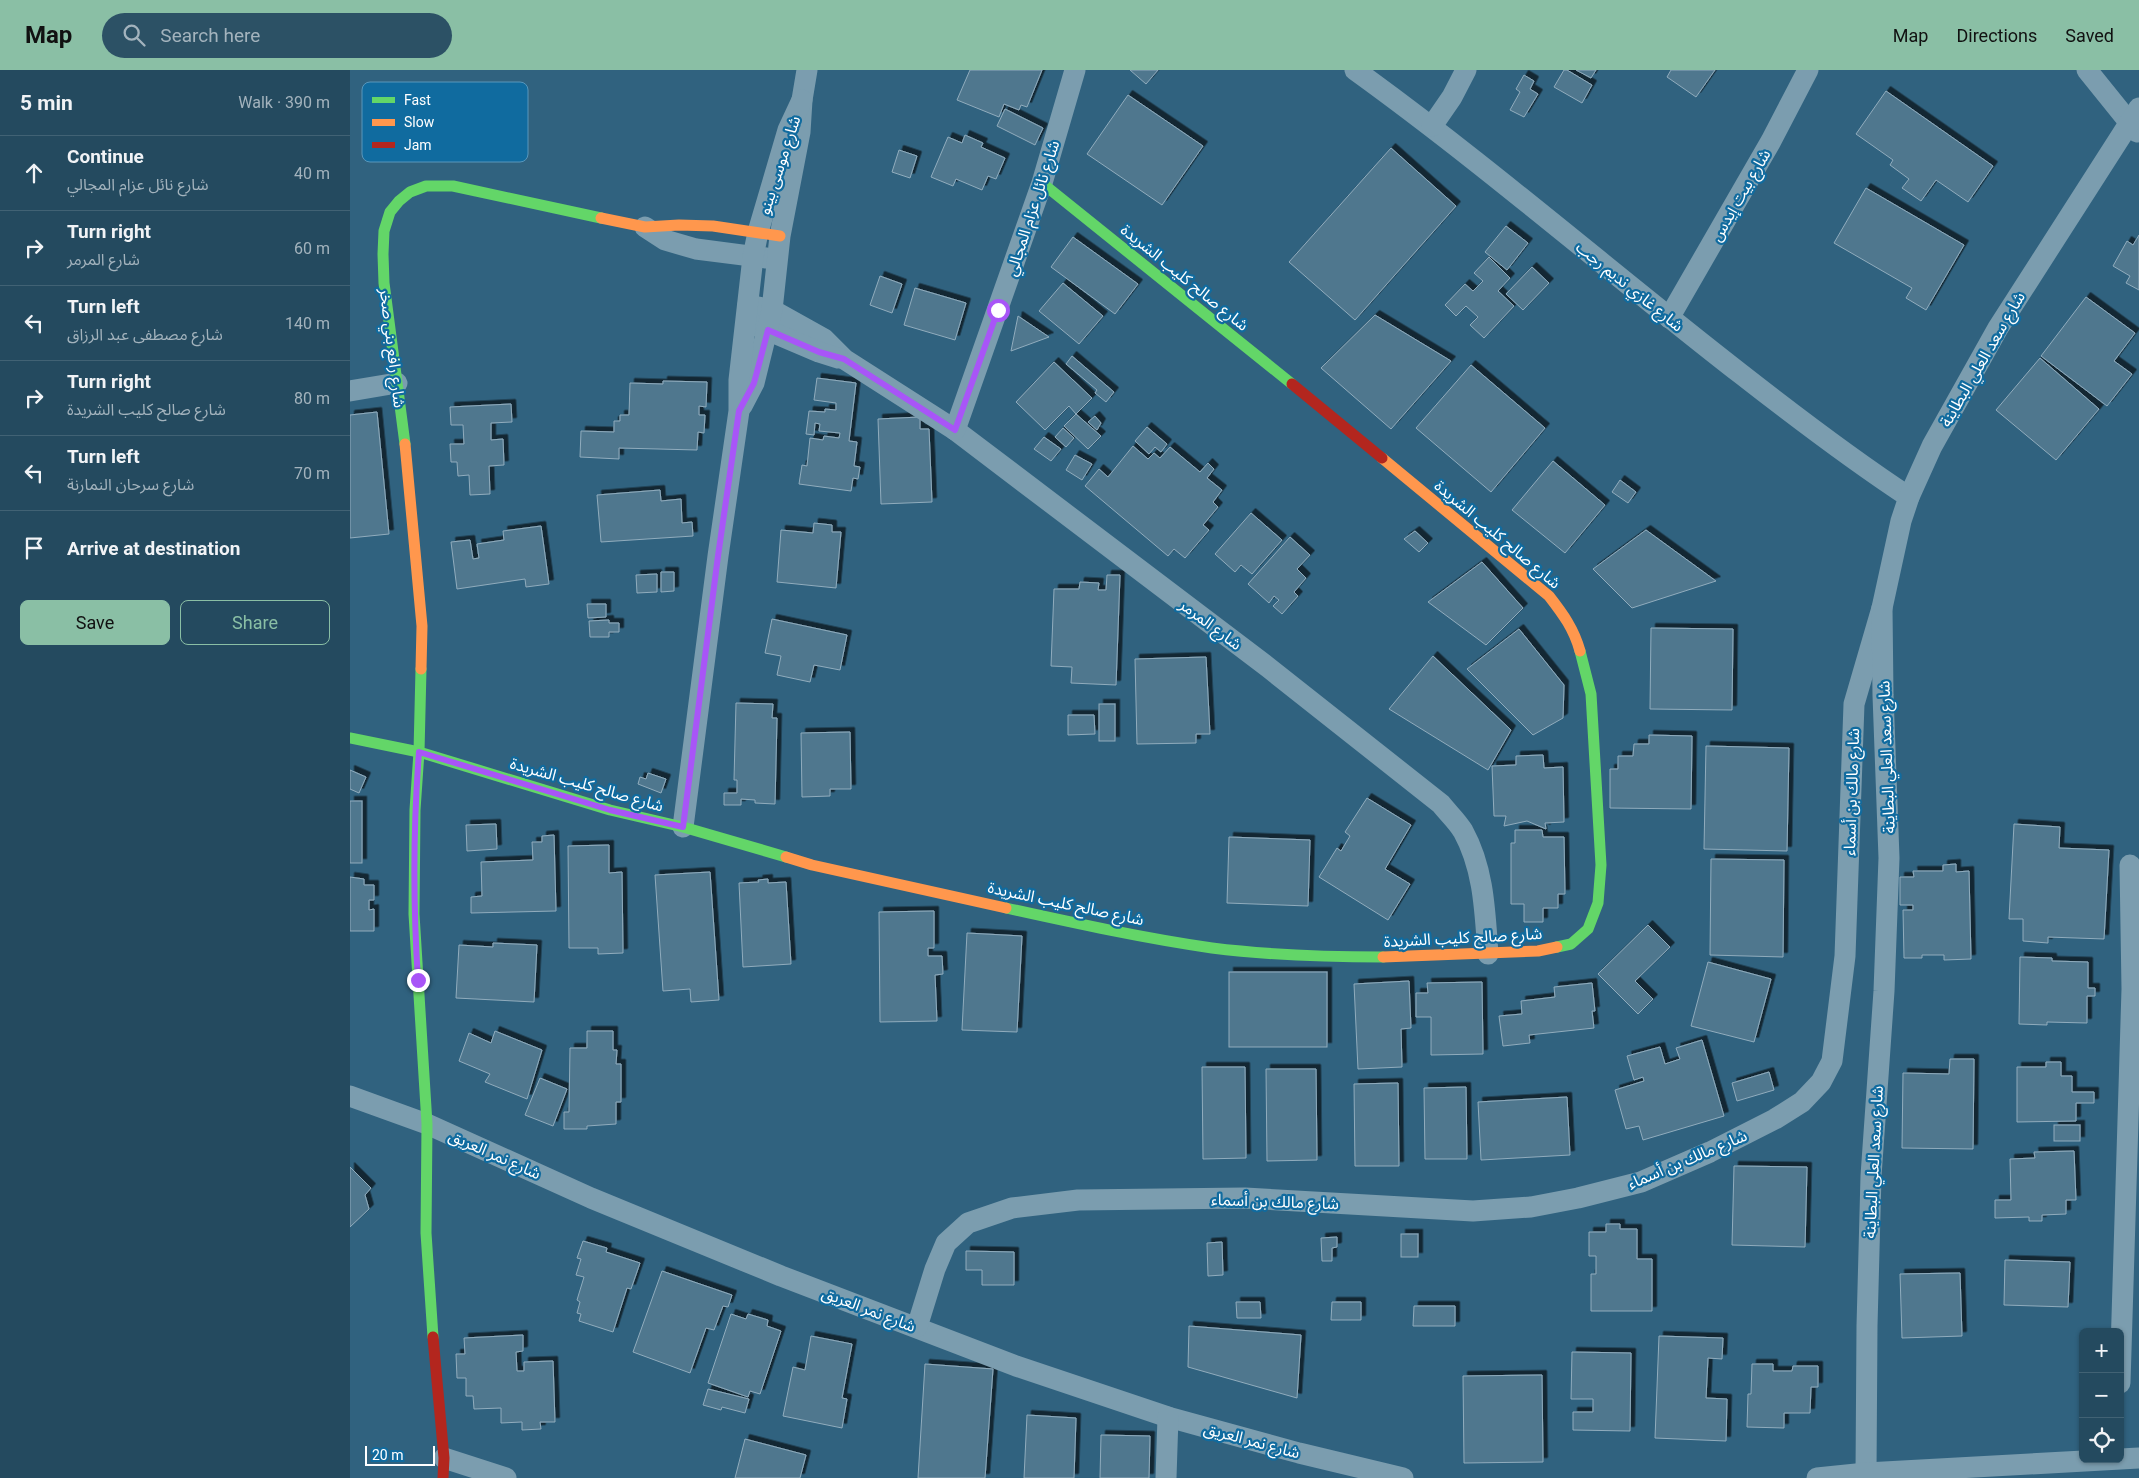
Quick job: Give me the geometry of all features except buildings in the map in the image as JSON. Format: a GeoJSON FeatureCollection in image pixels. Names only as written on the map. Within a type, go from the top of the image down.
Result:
{"type":"FeatureCollection","features":[{"type":"Feature","properties":{"kind":"street","name":"شارع موسى بينو"},"geometry":{"type":"LineString","coordinates":[[739,411],[754,383],[770,320],[780,236],[800,132],[802,100],[807,70]]}},
{"type":"Feature","properties":{"kind":"street","name":"شارع نائل عزام المجالي"},"geometry":{"type":"LineString","coordinates":[[955,430],[1042,182],[1075,70]]}},
{"type":"Feature","properties":{"kind":"street","name":"شارع غازي نديم رجب"},"geometry":{"type":"LineString","coordinates":[[1354,70],[1432,126],[1669,318],[1859,464],[1910,497]]}},
{"type":"Feature","properties":{"kind":"street"},"geometry":{"type":"LineString","coordinates":[[1432,126],[1452,97],[1466,70]]}},
{"type":"Feature","properties":{"kind":"street","name":"شارع بيت إيدس"},"geometry":{"type":"LineString","coordinates":[[1669,318],[1771,141],[1808,70]]}},
{"type":"Feature","properties":{"kind":"street"},"geometry":{"type":"LineString","coordinates":[[2087,70],[2136,121]]}},
{"type":"Feature","properties":{"kind":"street","name":"شارع موسى بينو"},"geometry":{"type":"LineString","coordinates":[[739,411],[739,380],[753,257],[758,232],[788,130],[802,100]]}},
{"type":"Feature","properties":{"kind":"street","name":"شارع سعد العلي البطاينة"},"geometry":{"type":"LineString","coordinates":[[1866,1473],[1871,1176],[1884,991],[1889,858],[1882,608],[1893,553],[1910,497],[1932,446],[1998,328],[2136,121]]}},
{"type":"Feature","properties":{"kind":"street","name":"شارع صالح كليب الشريدة"},"geometry":{"type":"LineString","coordinates":[[350,738],[419,752],[610,810],[683,827],[812,865],[1085,925],[1213,948],[1333,957],[1406,957],[1538,952],[1571,944],[1588,929],[1598,903],[1601,865],[1591,694],[1576,637],[1567,619],[1549,596],[1270,366],[1042,182]]}},
{"type":"Feature","properties":{"kind":"street","name":"شارع رافع بني صخر"},"geometry":{"type":"LineString","coordinates":[[444,1468],[426,1233],[428,1124],[414,914],[415,810],[419,752],[422,626],[408,469],[384,283],[384,231],[390,212],[410,192],[426,186],[453,186],[645,227],[672,224],[758,232],[780,236]]}},
{"type":"Feature","properties":{"kind":"street","name":"شارع رافع بني صخر"},"geometry":{"type":"LineString","coordinates":[[645,227],[665,240],[696,249],[753,257],[777,258]]}},
{"type":"Feature","properties":{"kind":"street","name":"شارع المرمر"},"geometry":{"type":"LineString","coordinates":[[747,313],[770,320],[819,352],[844,359],[955,430],[1270,668],[1441,804],[1462,829],[1475,855],[1485,909],[1488,954]]}},
{"type":"Feature","properties":{"kind":"street"},"geometry":{"type":"LineString","coordinates":[[350,391],[397,383]]}},
{"type":"Feature","properties":{"kind":"street"},"geometry":{"type":"LineString","coordinates":[[683,827],[739,411]]}},
{"type":"Feature","properties":{"kind":"street","name":"شارع مالك بن أسماء"},"geometry":{"type":"LineString","coordinates":[[917,1327],[935,1269],[946,1244],[968,1223],[1012,1208],[1078,1200],[1225,1198],[1473,1210],[1531,1207],[1578,1198],[1641,1182],[1710,1152],[1775,1119],[1802,1102],[1821,1082],[1832,1061],[1845,956],[1854,704],[1882,608]]}},
{"type":"Feature","properties":{"kind":"street"},"geometry":{"type":"LineString","coordinates":[[2120,1373],[2132,989],[2130,865]]}},
{"type":"Feature","properties":{"kind":"street","name":"شارع نمر العريق"},"geometry":{"type":"LineString","coordinates":[[350,1096],[428,1124],[600,1202],[781,1276],[1016,1366],[1168,1417],[1325,1460],[1403,1478]]}},
{"type":"Feature","properties":{"kind":"street"},"geometry":{"type":"LineString","coordinates":[[1166,1478],[1168,1417]]}},
{"type":"Feature","properties":{"kind":"street"},"geometry":{"type":"LineString","coordinates":[[2124,1459],[2139,1458]]}},
{"type":"Feature","properties":{"kind":"street"},"geometry":{"type":"LineString","coordinates":[[1817,1478],[1866,1473],[2079,1461]]}},
{"type":"Feature","properties":{"kind":"street"},"geometry":{"type":"LineString","coordinates":[[2117,1478],[2118,1463]]}},
{"type":"Feature","properties":{"kind":"street"},"geometry":{"type":"LineString","coordinates":[[444,1468],[506,1478]]}},
{"type":"Feature","properties":{"kind":"traffic: fast"},"geometry":{"type":"LineString","coordinates":[[1042,183],[1292,384]]}},
{"type":"Feature","properties":{"kind":"traffic: fast"},"geometry":{"type":"LineString","coordinates":[[405,444],[384,283],[383,254],[384,231],[390,212],[399,201],[410,192],[426,186],[453,186],[601,218]]}},
{"type":"Feature","properties":{"kind":"traffic: fast"},"geometry":{"type":"LineString","coordinates":[[1557,947],[1571,944],[1588,929],[1598,903],[1601,865],[1591,694],[1580,651]]}},
{"type":"Feature","properties":{"kind":"traffic: fast"},"geometry":{"type":"LineString","coordinates":[[421,669],[419,752],[415,810],[414,914],[427,1124],[426,1233],[433,1337]]}},
{"type":"Feature","properties":{"kind":"traffic: fast"},"geometry":{"type":"LineString","coordinates":[[350,738],[419,752],[610,810],[683,827],[786,857]]}},
{"type":"Feature","properties":{"kind":"traffic: fast"},"geometry":{"type":"LineString","coordinates":[[1006,908],[1134,935],[1212,948],[1297,955],[1383,957]]}},
{"type":"Feature","properties":{"kind":"traffic: slow"},"geometry":{"type":"LineString","coordinates":[[601,218],[645,227],[713,226],[780,236]]}},
{"type":"Feature","properties":{"kind":"traffic: slow"},"geometry":{"type":"LineString","coordinates":[[405,444],[422,626],[421,669]]}},
{"type":"Feature","properties":{"kind":"traffic: slow"},"geometry":{"type":"LineString","coordinates":[[1382,458],[1549,596],[1568,622],[1580,651]]}},
{"type":"Feature","properties":{"kind":"traffic: slow"},"geometry":{"type":"LineString","coordinates":[[786,857],[812,865],[1006,908]]}},
{"type":"Feature","properties":{"kind":"traffic: slow"},"geometry":{"type":"LineString","coordinates":[[1383,957],[1538,951],[1557,947]]}},
{"type":"Feature","properties":{"kind":"traffic: jam"},"geometry":{"type":"LineString","coordinates":[[1292,384],[1382,458]]}},
{"type":"Feature","properties":{"kind":"traffic: jam"},"geometry":{"type":"LineString","coordinates":[[433,1337],[444,1458],[443,1478]]}},
{"type":"Feature","properties":{"kind":"route"},"geometry":{"type":"LineString","coordinates":[[418,980],[413,866],[419,752],[610,810],[683,827],[700,687],[739,411],[754,383],[768,330],[819,352],[844,359],[955,430],[998,310]]}}]}
